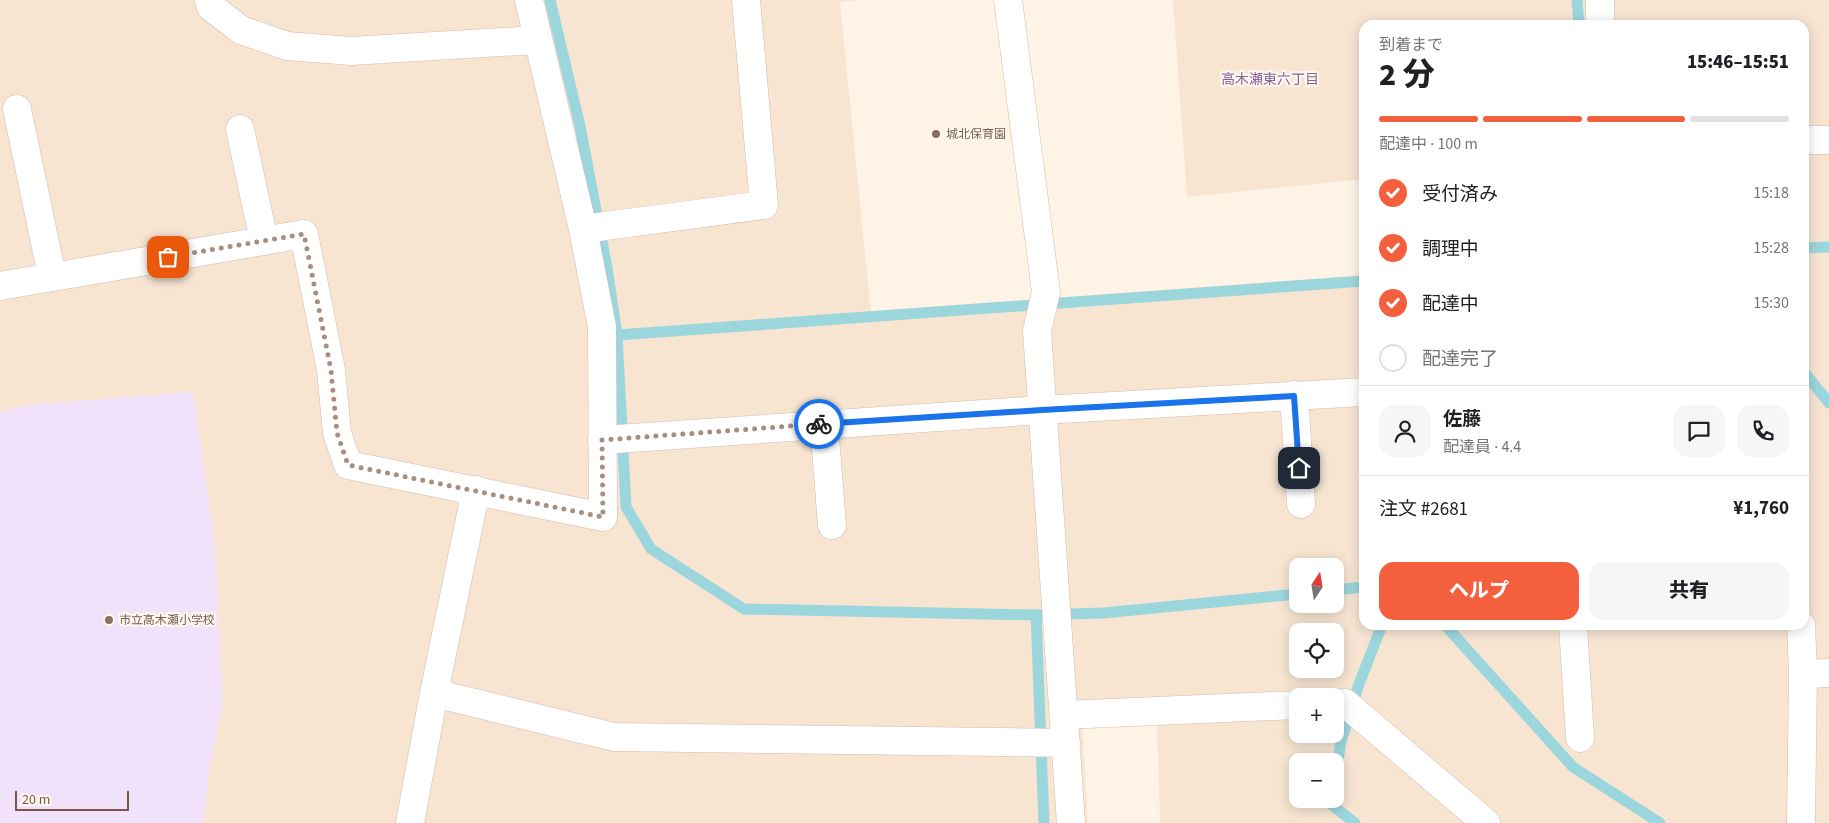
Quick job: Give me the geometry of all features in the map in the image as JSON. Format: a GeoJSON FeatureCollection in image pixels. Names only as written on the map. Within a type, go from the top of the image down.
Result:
{"type":"FeatureCollection","features":[{"type":"Feature","properties":{"kind":"street"},"geometry":{"type":"LineString","coordinates":[[209,0],[211,7],[241,30],[288,46],[351,51],[538,40]]}},
{"type":"Feature","properties":{"kind":"street"},"geometry":{"type":"LineString","coordinates":[[0,286],[304,234],[331,370],[337,433],[348,465],[603,517],[616,439],[602,327],[596,227],[538,40],[529,0]]}},
{"type":"Feature","properties":{"kind":"street"},"geometry":{"type":"LineString","coordinates":[[596,227],[764,205],[746,0]]}},
{"type":"Feature","properties":{"kind":"street"},"geometry":{"type":"LineString","coordinates":[[1008,0],[1043,303],[1037,331],[1064,715],[1048,743],[1071,823]]}},
{"type":"Feature","properties":{"kind":"street"},"geometry":{"type":"LineString","coordinates":[[1600,0],[1600,20]]}},
{"type":"Feature","properties":{"kind":"street"},"geometry":{"type":"LineString","coordinates":[[17,108],[52,276]]}},
{"type":"Feature","properties":{"kind":"street"},"geometry":{"type":"LineString","coordinates":[[240,129],[264,241]]}},
{"type":"Feature","properties":{"kind":"street"},"geometry":{"type":"LineString","coordinates":[[1809,140],[1829,140]]}},
{"type":"Feature","properties":{"kind":"street"},"geometry":{"type":"LineString","coordinates":[[616,439],[1042,410],[1359,392]]}},
{"type":"Feature","properties":{"kind":"street"},"geometry":{"type":"LineString","coordinates":[[1294,396],[1301,504]]}},
{"type":"Feature","properties":{"kind":"street"},"geometry":{"type":"LineString","coordinates":[[824,424],[832,525]]}},
{"type":"Feature","properties":{"kind":"street"},"geometry":{"type":"LineString","coordinates":[[410,823],[434,693],[476,490]]}},
{"type":"Feature","properties":{"kind":"street"},"geometry":{"type":"LineString","coordinates":[[1573,630],[1580,738]]}},
{"type":"Feature","properties":{"kind":"street"},"geometry":{"type":"LineString","coordinates":[[1801,823],[1816,673],[1803,630]]}},
{"type":"Feature","properties":{"kind":"street"},"geometry":{"type":"LineString","coordinates":[[434,693],[614,737],[1048,743]]}},
{"type":"Feature","properties":{"kind":"street"},"geometry":{"type":"LineString","coordinates":[[1064,715],[1289,705]]}},
{"type":"Feature","properties":{"kind":"street"},"geometry":{"type":"LineString","coordinates":[[1346,708],[1486,823]]}},
{"type":"Feature","properties":{"kind":"shaded area"},"geometry":{"type":"Polygon","coordinates":[[[0,0],[861,0],[840,2],[871,313],[1359,275],[1359,630],[1809,630],[1809,20],[1359,20],[1359,180],[1187,197],[1173,0],[1829,0],[1829,823],[1160,823],[1157,723],[1082,723],[1088,823],[204,823],[209,770],[223,701],[214,539],[193,392],[27,405],[0,412],[0,0]]]}},
{"type":"Feature","properties":{"kind":"shaded area","name":"市立高木瀬小学校"},"geometry":{"type":"Polygon","coordinates":[[[193,392],[214,539],[223,701],[209,770],[204,823],[0,823],[0,412],[27,405],[193,392]]]}},
{"type":"Feature","properties":{"kind":"waterway"},"geometry":{"type":"LineString","coordinates":[[550,0],[580,126],[607,268],[617,335],[626,507],[651,549],[744,609],[1036,615],[1103,613],[1289,595]]}},
{"type":"Feature","properties":{"kind":"waterway"},"geometry":{"type":"LineString","coordinates":[[1577,0],[1579,20]]}},
{"type":"Feature","properties":{"kind":"waterway"},"geometry":{"type":"LineString","coordinates":[[1809,248],[1829,247]]}},
{"type":"Feature","properties":{"kind":"waterway"},"geometry":{"type":"LineString","coordinates":[[617,335],[1359,281]]}},
{"type":"Feature","properties":{"kind":"waterway"},"geometry":{"type":"LineString","coordinates":[[1809,378],[1829,403]]}},
{"type":"Feature","properties":{"kind":"waterway"},"geometry":{"type":"LineString","coordinates":[[1344,589],[1359,588]]}},
{"type":"Feature","properties":{"kind":"waterway"},"geometry":{"type":"LineString","coordinates":[[1036,615],[1044,823]]}},
{"type":"Feature","properties":{"kind":"waterway"},"geometry":{"type":"LineString","coordinates":[[1339,753],[1341,741],[1359,684],[1380,630]]}},
{"type":"Feature","properties":{"kind":"waterway"},"geometry":{"type":"LineString","coordinates":[[1450,630],[1573,767],[1660,823]]}},
{"type":"Feature","properties":{"kind":"waterway"},"geometry":{"type":"LineString","coordinates":[[1336,808],[1355,823]]}},
{"type":"Feature","properties":{"kind":"way so far"},"geometry":{"type":"LineString","coordinates":[[168,257],[304,234],[331,370],[337,433],[348,465],[603,517],[602,440],[819,424]]}},
{"type":"Feature","properties":{"kind":"place","name":"城北保育園"},"geometry":{"type":"Point","coordinates":[936,134]}},
{"type":"Feature","properties":{"kind":"place","name":"市立高木瀬小学校"},"geometry":{"type":"Point","coordinates":[109,620]}},
{"type":"Feature","properties":{"kind":"district","name":"高木瀬東六丁目"},"geometry":{"type":"Point","coordinates":[1270,80]}},
{"type":"Feature","properties":{"kind":"route"},"geometry":{"type":"LineString","coordinates":[[819,424],[1294,396],[1299,468]]}}]}
